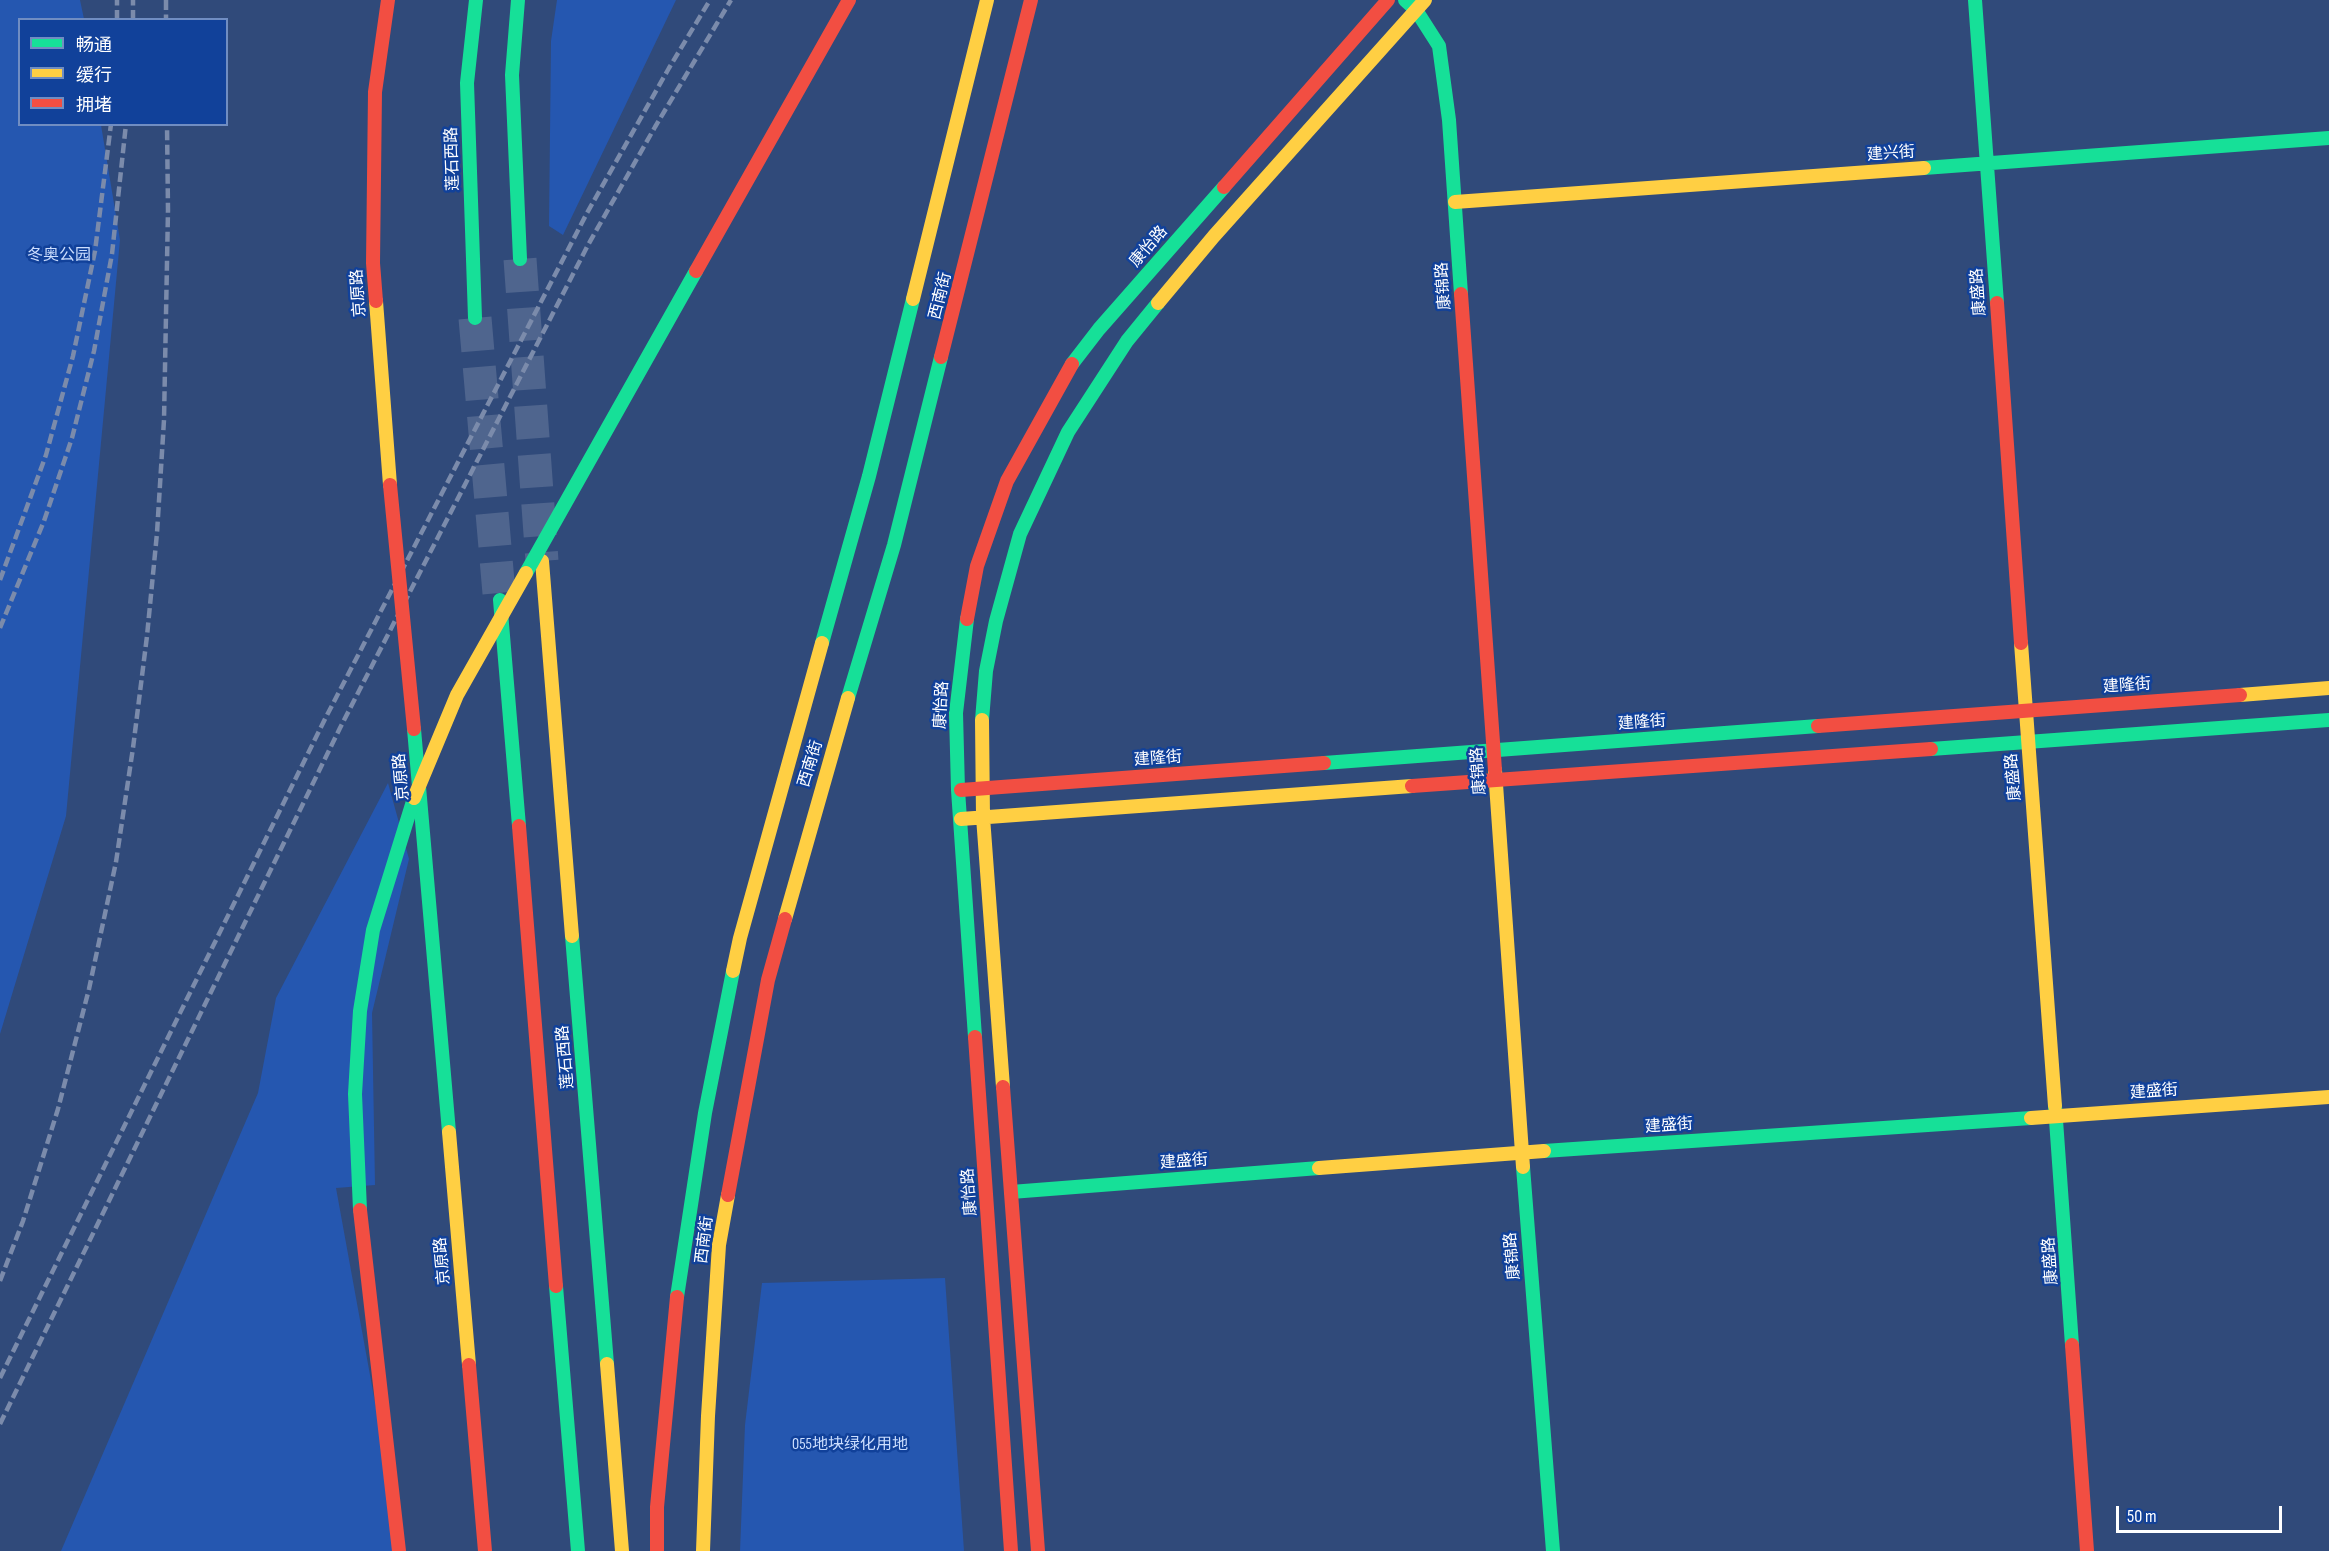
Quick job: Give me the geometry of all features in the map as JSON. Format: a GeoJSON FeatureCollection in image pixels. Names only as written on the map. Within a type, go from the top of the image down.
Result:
{"type":"FeatureCollection","features":[{"type":"Feature","properties":{"kind":"main road","name":"京原路"},"geometry":{"type":"LineString","coordinates":[[388,0],[375,92],[374,263],[390,485],[414,729],[485,1551]]}},
{"type":"Feature","properties":{"kind":"main road","name":"莲石西路"},"geometry":{"type":"LineString","coordinates":[[475,318],[468,83],[476,0]]}},
{"type":"Feature","properties":{"kind":"main road"},"geometry":{"type":"LineString","coordinates":[[518,0],[512,75],[520,259]]}},
{"type":"Feature","properties":{"kind":"main road"},"geometry":{"type":"LineString","coordinates":[[399,1551],[359,1204],[355,1094],[360,1011],[373,930],[408,813],[457,695],[849,0]]}},
{"type":"Feature","properties":{"kind":"main road"},"geometry":{"type":"LineString","coordinates":[[657,1551],[657,1508],[675,1311],[705,1113],[740,938],[869,476],[987,0]]}},
{"type":"Feature","properties":{"kind":"main road","name":"西南街"},"geometry":{"type":"LineString","coordinates":[[703,1551],[708,1416],[719,1245],[768,980],[819,793],[894,545],[1031,0]]}},
{"type":"Feature","properties":{"kind":"main road","name":"康怡路"},"geometry":{"type":"LineString","coordinates":[[1011,1551],[959,819],[956,713],[964,635],[976,566],[1007,481],[1073,363],[1099,329],[1388,0]]}},
{"type":"Feature","properties":{"kind":"main road","name":"康锦路"},"geometry":{"type":"LineString","coordinates":[[1405,0],[1420,5],[1438,46],[1449,120],[1522,1153],[1553,1551]]}},
{"type":"Feature","properties":{"kind":"main road","name":"康盛路"},"geometry":{"type":"LineString","coordinates":[[1975,0],[2087,1551]]}},
{"type":"Feature","properties":{"kind":"main road"},"geometry":{"type":"LineString","coordinates":[[1038,1551],[983,817],[982,724],[986,671],[996,621],[1020,534],[1068,432],[1127,341],[1214,236],[1420,5]]}},
{"type":"Feature","properties":{"kind":"main road","name":"建兴街"},"geometry":{"type":"LineString","coordinates":[[1455,202],[2329,138]]}},
{"type":"Feature","properties":{"kind":"main road","name":"莲石西路"},"geometry":{"type":"LineString","coordinates":[[542,561],[622,1551]]}},
{"type":"Feature","properties":{"kind":"main road","name":"莲石西路"},"geometry":{"type":"LineString","coordinates":[[499,592],[578,1551]]}},
{"type":"Feature","properties":{"kind":"main road","name":"建隆街"},"geometry":{"type":"LineString","coordinates":[[958,790],[2329,688]]}},
{"type":"Feature","properties":{"kind":"main road"},"geometry":{"type":"LineString","coordinates":[[959,819],[2329,720]]}},
{"type":"Feature","properties":{"kind":"main road","name":"建盛街"},"geometry":{"type":"LineString","coordinates":[[1011,1192],[1522,1153],[2329,1097]]}},
{"type":"Feature","properties":{"kind":"green space","name":"冬奥公园"},"geometry":{"type":"Polygon","coordinates":[[[0,0],[80,0],[84,18],[18,18],[18,126],[101,126],[120,240],[66,816],[0,1034],[0,0]]]}},
{"type":"Feature","properties":{"kind":"green space"},"geometry":{"type":"Polygon","coordinates":[[[557,0],[676,0],[563,235],[549,226],[551,41],[557,0]]]}},
{"type":"Feature","properties":{"kind":"green space"},"geometry":{"type":"Polygon","coordinates":[[[388,783],[409,859],[372,1013],[375,1185],[336,1188],[402,1551],[61,1551],[258,1093],[276,998],[388,783]]]}},
{"type":"Feature","properties":{"kind":"green space","name":"055地块绿化用地"},"geometry":{"type":"Polygon","coordinates":[[[945,1278],[964,1551],[740,1551],[745,1425],[762,1283],[945,1278]]]}},
{"type":"Feature","properties":{"kind":"tunnel"},"geometry":{"type":"LineString","coordinates":[[520,259],[542,561]]}},
{"type":"Feature","properties":{"kind":"tunnel"},"geometry":{"type":"LineString","coordinates":[[475,318],[499,593]]}},
{"type":"Feature","properties":{"kind":"railway"},"geometry":{"type":"LineString","coordinates":[[117,0],[117,18]]}},
{"type":"Feature","properties":{"kind":"railway"},"geometry":{"type":"LineString","coordinates":[[133,0],[133,18]]}},
{"type":"Feature","properties":{"kind":"railway"},"geometry":{"type":"LineString","coordinates":[[166,0],[166,18]]}},
{"type":"Feature","properties":{"kind":"railway"},"geometry":{"type":"LineString","coordinates":[[0,1378],[325,719],[587,213],[710,0]]}},
{"type":"Feature","properties":{"kind":"railway"},"geometry":{"type":"LineString","coordinates":[[0,1424],[340,728],[588,245],[731,0]]}},
{"type":"Feature","properties":{"kind":"railway"},"geometry":{"type":"LineString","coordinates":[[0,580],[46,455],[73,356],[95,251],[111,126]]}},
{"type":"Feature","properties":{"kind":"railway"},"geometry":{"type":"LineString","coordinates":[[0,628],[44,521],[72,438],[94,351],[112,254],[126,126]]}},
{"type":"Feature","properties":{"kind":"railway"},"geometry":{"type":"LineString","coordinates":[[0,1281],[23,1221],[58,1109],[89,989],[116,862],[133,748],[157,533],[164,420],[168,210],[167,126]]}},
{"type":"Feature","properties":{"kind":"traffic: fast"},"geometry":{"type":"LineString","coordinates":[[475,318],[467,83],[476,0]]}},
{"type":"Feature","properties":{"kind":"traffic: fast"},"geometry":{"type":"LineString","coordinates":[[518,0],[512,75],[520,259]]}},
{"type":"Feature","properties":{"kind":"traffic: fast"},"geometry":{"type":"LineString","coordinates":[[1405,0],[1416,10],[1439,46],[1449,120],[1461,294]]}},
{"type":"Feature","properties":{"kind":"traffic: fast"},"geometry":{"type":"LineString","coordinates":[[1975,0],[1997,303]]}},
{"type":"Feature","properties":{"kind":"traffic: fast"},"geometry":{"type":"LineString","coordinates":[[1924,168],[2329,138]]}},
{"type":"Feature","properties":{"kind":"traffic: fast"},"geometry":{"type":"LineString","coordinates":[[1072,364],[1099,329],[1224,187]]}},
{"type":"Feature","properties":{"kind":"traffic: fast"},"geometry":{"type":"LineString","coordinates":[[526,573],[696,271]]}},
{"type":"Feature","properties":{"kind":"traffic: fast"},"geometry":{"type":"LineString","coordinates":[[822,643],[869,476],[913,299]]}},
{"type":"Feature","properties":{"kind":"traffic: fast"},"geometry":{"type":"LineString","coordinates":[[982,720],[986,671],[996,621],[1020,534],[1068,432],[1127,341],[1158,303]]}},
{"type":"Feature","properties":{"kind":"traffic: fast"},"geometry":{"type":"LineString","coordinates":[[848,698],[894,545],[941,357]]}},
{"type":"Feature","properties":{"kind":"traffic: fast"},"geometry":{"type":"LineString","coordinates":[[500,600],[519,826]]}},
{"type":"Feature","properties":{"kind":"traffic: fast"},"geometry":{"type":"LineString","coordinates":[[967,619],[956,713],[958,790],[975,1037]]}},
{"type":"Feature","properties":{"kind":"traffic: fast"},"geometry":{"type":"LineString","coordinates":[[1931,749],[2329,720]]}},
{"type":"Feature","properties":{"kind":"traffic: fast"},"geometry":{"type":"LineString","coordinates":[[1324,763],[1818,726]]}},
{"type":"Feature","properties":{"kind":"traffic: fast"},"geometry":{"type":"LineString","coordinates":[[414,729],[449,1132]]}},
{"type":"Feature","properties":{"kind":"traffic: fast"},"geometry":{"type":"LineString","coordinates":[[360,1210],[355,1094],[360,1011],[373,930],[414,798]]}},
{"type":"Feature","properties":{"kind":"traffic: fast"},"geometry":{"type":"LineString","coordinates":[[572,936],[607,1364]]}},
{"type":"Feature","properties":{"kind":"traffic: fast"},"geometry":{"type":"LineString","coordinates":[[677,1297],[705,1113],[733,971]]}},
{"type":"Feature","properties":{"kind":"traffic: fast"},"geometry":{"type":"LineString","coordinates":[[2055,1106],[2072,1345]]}},
{"type":"Feature","properties":{"kind":"traffic: fast"},"geometry":{"type":"LineString","coordinates":[[1544,1151],[2031,1118]]}},
{"type":"Feature","properties":{"kind":"traffic: fast"},"geometry":{"type":"LineString","coordinates":[[1523,1167],[1553,1551]]}},
{"type":"Feature","properties":{"kind":"traffic: fast"},"geometry":{"type":"LineString","coordinates":[[1011,1192],[1319,1168]]}},
{"type":"Feature","properties":{"kind":"traffic: fast"},"geometry":{"type":"LineString","coordinates":[[556,1286],[578,1551]]}},
{"type":"Feature","properties":{"kind":"traffic: slow"},"geometry":{"type":"LineString","coordinates":[[913,299],[987,0]]}},
{"type":"Feature","properties":{"kind":"traffic: slow"},"geometry":{"type":"LineString","coordinates":[[1158,303],[1214,236],[1425,0]]}},
{"type":"Feature","properties":{"kind":"traffic: slow"},"geometry":{"type":"LineString","coordinates":[[1455,202],[1924,168]]}},
{"type":"Feature","properties":{"kind":"traffic: slow"},"geometry":{"type":"LineString","coordinates":[[376,301],[390,485]]}},
{"type":"Feature","properties":{"kind":"traffic: slow"},"geometry":{"type":"LineString","coordinates":[[542,561],[572,936]]}},
{"type":"Feature","properties":{"kind":"traffic: slow"},"geometry":{"type":"LineString","coordinates":[[414,798],[457,695],[526,573]]}},
{"type":"Feature","properties":{"kind":"traffic: slow"},"geometry":{"type":"LineString","coordinates":[[733,971],[740,938],[822,643]]}},
{"type":"Feature","properties":{"kind":"traffic: slow"},"geometry":{"type":"LineString","coordinates":[[2021,643],[2055,1106]]}},
{"type":"Feature","properties":{"kind":"traffic: slow"},"geometry":{"type":"LineString","coordinates":[[2240,695],[2329,688]]}},
{"type":"Feature","properties":{"kind":"traffic: slow"},"geometry":{"type":"LineString","coordinates":[[785,919],[848,698]]}},
{"type":"Feature","properties":{"kind":"traffic: slow"},"geometry":{"type":"LineString","coordinates":[[982,720],[983,817],[1003,1087]]}},
{"type":"Feature","properties":{"kind":"traffic: slow"},"geometry":{"type":"LineString","coordinates":[[1495,770],[1523,1167]]}},
{"type":"Feature","properties":{"kind":"traffic: slow"},"geometry":{"type":"LineString","coordinates":[[961,819],[1412,786]]}},
{"type":"Feature","properties":{"kind":"traffic: slow"},"geometry":{"type":"LineString","coordinates":[[2031,1118],[2329,1097]]}},
{"type":"Feature","properties":{"kind":"traffic: slow"},"geometry":{"type":"LineString","coordinates":[[449,1132],[469,1365]]}},
{"type":"Feature","properties":{"kind":"traffic: slow"},"geometry":{"type":"LineString","coordinates":[[1319,1168],[1544,1151]]}},
{"type":"Feature","properties":{"kind":"traffic: slow"},"geometry":{"type":"LineString","coordinates":[[703,1551],[708,1416],[719,1245],[728,1195]]}},
{"type":"Feature","properties":{"kind":"traffic: slow"},"geometry":{"type":"LineString","coordinates":[[607,1364],[622,1551]]}},
{"type":"Feature","properties":{"kind":"traffic: jam"},"geometry":{"type":"LineString","coordinates":[[376,301],[373,263],[375,92],[388,0]]}},
{"type":"Feature","properties":{"kind":"traffic: jam"},"geometry":{"type":"LineString","coordinates":[[696,271],[849,0]]}},
{"type":"Feature","properties":{"kind":"traffic: jam"},"geometry":{"type":"LineString","coordinates":[[941,357],[1031,0]]}},
{"type":"Feature","properties":{"kind":"traffic: jam"},"geometry":{"type":"LineString","coordinates":[[1224,187],[1388,0]]}},
{"type":"Feature","properties":{"kind":"traffic: jam"},"geometry":{"type":"LineString","coordinates":[[1461,294],[1495,770]]}},
{"type":"Feature","properties":{"kind":"traffic: jam"},"geometry":{"type":"LineString","coordinates":[[1997,303],[2021,643]]}},
{"type":"Feature","properties":{"kind":"traffic: jam"},"geometry":{"type":"LineString","coordinates":[[967,619],[977,566],[1007,481],[1072,364]]}},
{"type":"Feature","properties":{"kind":"traffic: jam"},"geometry":{"type":"LineString","coordinates":[[390,485],[414,729]]}},
{"type":"Feature","properties":{"kind":"traffic: jam"},"geometry":{"type":"LineString","coordinates":[[1818,726],[2240,695]]}},
{"type":"Feature","properties":{"kind":"traffic: jam"},"geometry":{"type":"LineString","coordinates":[[1412,786],[1931,749]]}},
{"type":"Feature","properties":{"kind":"traffic: jam"},"geometry":{"type":"LineString","coordinates":[[961,790],[1324,763]]}},
{"type":"Feature","properties":{"kind":"traffic: jam"},"geometry":{"type":"LineString","coordinates":[[519,826],[556,1286]]}},
{"type":"Feature","properties":{"kind":"traffic: jam"},"geometry":{"type":"LineString","coordinates":[[728,1195],[768,980],[785,919]]}},
{"type":"Feature","properties":{"kind":"traffic: jam"},"geometry":{"type":"LineString","coordinates":[[975,1037],[1011,1551]]}},
{"type":"Feature","properties":{"kind":"traffic: jam"},"geometry":{"type":"LineString","coordinates":[[1003,1087],[1038,1551]]}},
{"type":"Feature","properties":{"kind":"traffic: jam"},"geometry":{"type":"LineString","coordinates":[[360,1210],[399,1551]]}},
{"type":"Feature","properties":{"kind":"traffic: jam"},"geometry":{"type":"LineString","coordinates":[[657,1551],[657,1507],[677,1297]]}},
{"type":"Feature","properties":{"kind":"traffic: jam"},"geometry":{"type":"LineString","coordinates":[[2072,1345],[2087,1551]]}},
{"type":"Feature","properties":{"kind":"traffic: jam"},"geometry":{"type":"LineString","coordinates":[[469,1365],[485,1551]]}}]}
